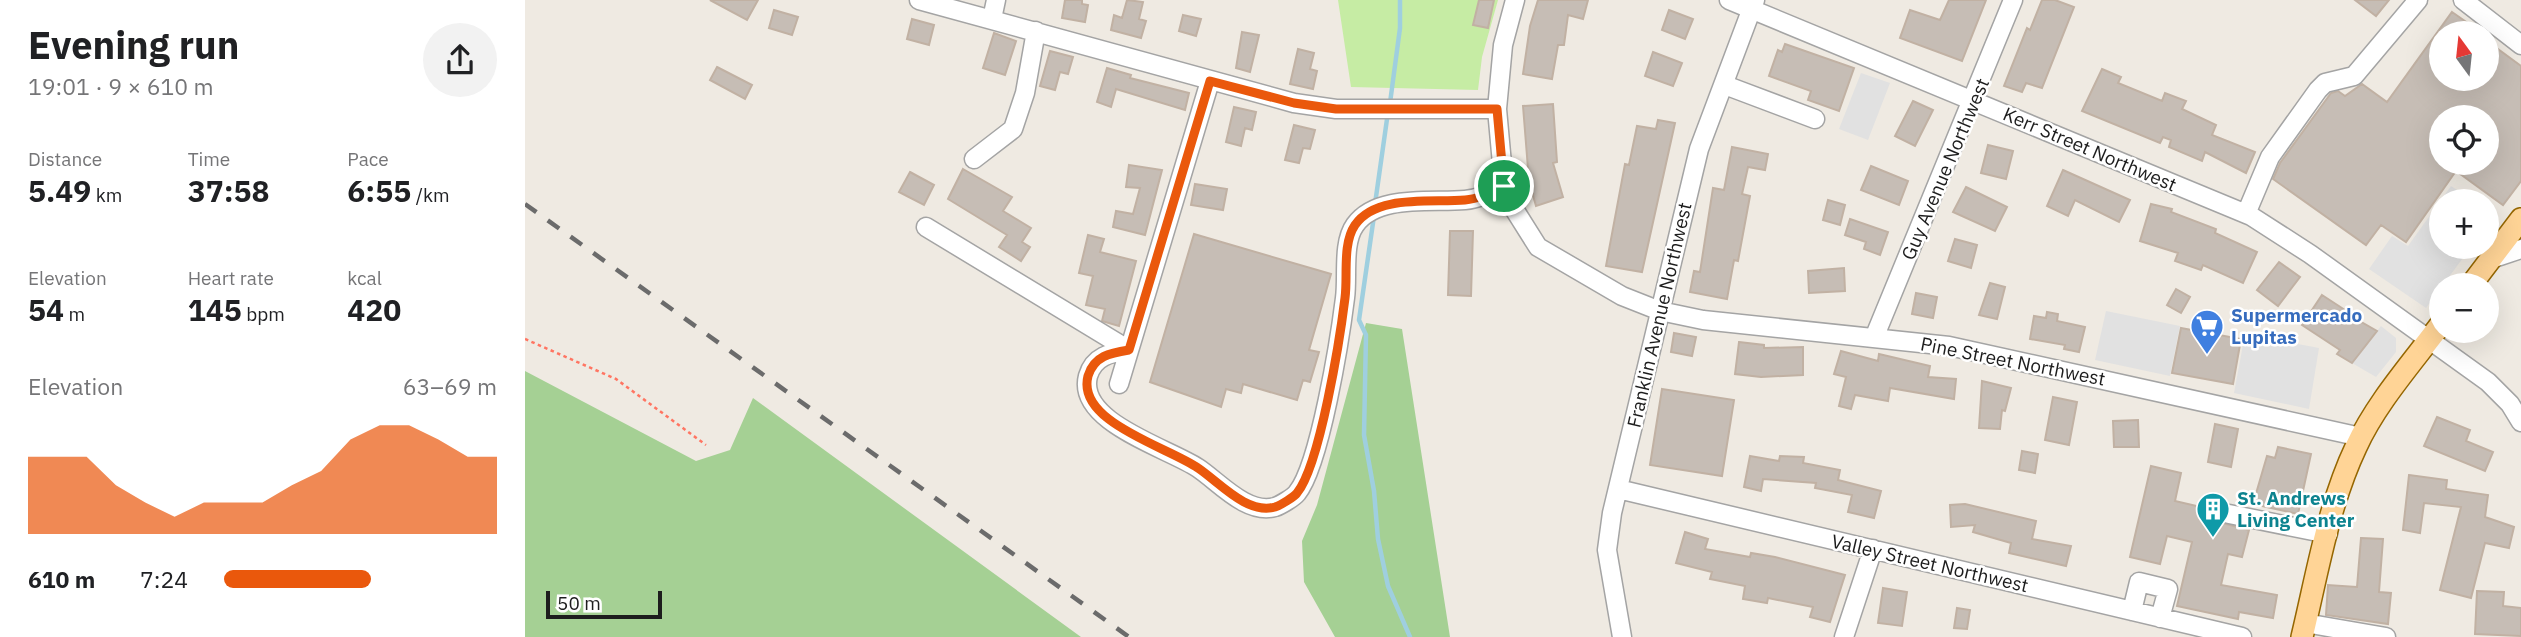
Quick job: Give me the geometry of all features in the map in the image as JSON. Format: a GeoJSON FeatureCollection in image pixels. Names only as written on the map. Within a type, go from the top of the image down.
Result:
{"type":"FeatureCollection","features":[{"type":"Feature","properties":{"kind":"main road"},"geometry":{"type":"LineString","coordinates":[[2499,248],[2521,219]]}},
{"type":"Feature","properties":{"kind":"main road"},"geometry":{"type":"LineString","coordinates":[[2480,273],[2491,259]]}},
{"type":"Feature","properties":{"kind":"main road"},"geometry":{"type":"LineString","coordinates":[[2303,630],[2338,495],[2361,437],[2429,341]]}},
{"type":"Feature","properties":{"kind":"street"},"geometry":{"type":"LineString","coordinates":[[919,0],[1294,103],[1336,109],[1497,109]]}},
{"type":"Feature","properties":{"kind":"street"},"geometry":{"type":"LineString","coordinates":[[992,19],[996,0]]}},
{"type":"Feature","properties":{"kind":"street"},"geometry":{"type":"LineString","coordinates":[[1129,350],[1106,354],[1091,367],[1086,384],[1090,400],[1103,418],[1195,466],[1253,508],[1275,507],[1297,494],[1311,463],[1328,395],[1346,298],[1349,239],[1355,225],[1371,211],[1400,203],[1466,200],[1504,186],[1497,109],[1503,45],[1515,0]]}},
{"type":"Feature","properties":{"kind":"street","name":"Kerr Street Northwest"},"geometry":{"type":"LineString","coordinates":[[1729,0],[1753,5],[1877,70],[1974,101],[2246,214],[2429,329]]}},
{"type":"Feature","properties":{"kind":"street","name":"Guy Avenue Northwest"},"geometry":{"type":"LineString","coordinates":[[1874,338],[1974,101],[2013,0]]}},
{"type":"Feature","properties":{"kind":"street"},"geometry":{"type":"LineString","coordinates":[[2246,214],[2270,157],[2318,90],[2325,83],[2354,76],[2419,0]]}},
{"type":"Feature","properties":{"kind":"street"},"geometry":{"type":"LineString","coordinates":[[2463,0],[2485,7],[2521,46]]}},
{"type":"Feature","properties":{"kind":"street","name":"Franklin Avenue Northwest"},"geometry":{"type":"LineString","coordinates":[[1622,637],[1607,550],[1618,489],[1699,149],[1753,5]]}},
{"type":"Feature","properties":{"kind":"street"},"geometry":{"type":"LineString","coordinates":[[974,159],[1013,129],[1025,93],[1036,31]]}},
{"type":"Feature","properties":{"kind":"street"},"geometry":{"type":"LineString","coordinates":[[1119,384],[1210,81]]}},
{"type":"Feature","properties":{"kind":"street"},"geometry":{"type":"LineString","coordinates":[[1730,87],[1815,119]]}},
{"type":"Feature","properties":{"kind":"street","name":"Pine Street Northwest"},"geometry":{"type":"LineString","coordinates":[[1504,186],[1509,201],[1538,247],[1622,296],[1660,311],[1703,320],[1949,346],[2361,437]]}},
{"type":"Feature","properties":{"kind":"street"},"geometry":{"type":"LineString","coordinates":[[926,227],[1129,350]]}},
{"type":"Feature","properties":{"kind":"street"},"geometry":{"type":"LineString","coordinates":[[2499,256],[2521,249]]}},
{"type":"Feature","properties":{"kind":"street","name":"Kerr Street Northwest"},"geometry":{"type":"LineString","coordinates":[[2446,343],[2511,404],[2521,422]]}},
{"type":"Feature","properties":{"kind":"street","name":"Valley Street Northwest"},"geometry":{"type":"LineString","coordinates":[[1618,489],[2242,637]]}},
{"type":"Feature","properties":{"kind":"street"},"geometry":{"type":"LineString","coordinates":[[2228,514],[2328,534]]}},
{"type":"Feature","properties":{"kind":"street"},"geometry":{"type":"LineString","coordinates":[[1844,637],[1873,549]]}},
{"type":"Feature","properties":{"kind":"street"},"geometry":{"type":"LineString","coordinates":[[2132,611],[2139,582],[2168,589],[2160,618]]}},
{"type":"Feature","properties":{"kind":"street"},"geometry":{"type":"LineString","coordinates":[[2303,630],[2386,637]]}},
{"type":"Feature","properties":{"kind":"path"},"geometry":{"type":"LineString","coordinates":[[525,339],[616,379],[706,445]]}},
{"type":"Feature","properties":{"kind":"green space"},"geometry":{"type":"Polygon","coordinates":[[[1338,0],[1498,0],[1482,57],[1478,90],[1351,87],[1338,0]]]}},
{"type":"Feature","properties":{"kind":"green space"},"geometry":{"type":"Polygon","coordinates":[[[1366,323],[1402,329],[1450,637],[1335,637],[1304,582],[1302,541],[1317,505],[1366,323]]]}},
{"type":"Feature","properties":{"kind":"green space"},"geometry":{"type":"Polygon","coordinates":[[[525,371],[696,461],[730,450],[753,398],[1081,637],[525,637],[525,371]]]}},
{"type":"Feature","properties":{"kind":"shaded area"},"geometry":{"type":"Polygon","coordinates":[[[1861,73],[1890,83],[1868,140],[1839,129],[1861,73]]]}},
{"type":"Feature","properties":{"kind":"shaded area"},"geometry":{"type":"Polygon","coordinates":[[[2429,217],[2429,259],[2462,259],[2452,273],[2429,273],[2429,304],[2426,308],[2369,269],[2392,236],[2408,246],[2429,217]]]}},
{"type":"Feature","properties":{"kind":"shaded area"},"geometry":{"type":"Polygon","coordinates":[[[2106,311],[2180,326],[2170,376],[2095,360],[2106,311]]]}},
{"type":"Feature","properties":{"kind":"shaded area"},"geometry":{"type":"Polygon","coordinates":[[[2381,326],[2396,338],[2396,352],[2376,377],[2352,363],[2381,326]]]}},
{"type":"Feature","properties":{"kind":"shaded area"},"geometry":{"type":"Polygon","coordinates":[[[2245,334],[2319,348],[2309,409],[2234,393],[2245,334]]]}},
{"type":"Feature","properties":{"kind":"building"},"geometry":{"type":"Polygon","coordinates":[[[710,0],[758,0],[747,20],[710,0]]]}},
{"type":"Feature","properties":{"kind":"building"},"geometry":{"type":"Polygon","coordinates":[[[1065,0],[1082,0],[1082,4],[1088,5],[1085,22],[1062,18],[1065,0]]]}},
{"type":"Feature","properties":{"kind":"building"},"geometry":{"type":"Polygon","coordinates":[[[1127,0],[1143,2],[1139,19],[1146,21],[1141,38],[1111,30],[1114,15],[1122,18],[1127,0]]]}},
{"type":"Feature","properties":{"kind":"building"},"geometry":{"type":"Polygon","coordinates":[[[1479,0],[1494,0],[1488,28],[1473,25],[1479,0]]]}},
{"type":"Feature","properties":{"kind":"building"},"geometry":{"type":"Polygon","coordinates":[[[1538,0],[1588,0],[1583,19],[1568,15],[1564,45],[1558,45],[1552,79],[1523,74],[1530,26],[1538,0]]]}},
{"type":"Feature","properties":{"kind":"building"},"geometry":{"type":"Polygon","coordinates":[[[1949,0],[1986,0],[1962,61],[1900,38],[1910,10],[1940,20],[1949,0]]]}},
{"type":"Feature","properties":{"kind":"building"},"geometry":{"type":"Polygon","coordinates":[[[2042,0],[2055,0],[2074,7],[2042,88],[2026,83],[2022,92],[2004,86],[2027,28],[2030,30],[2042,0]]]}},
{"type":"Feature","properties":{"kind":"building"},"geometry":{"type":"Polygon","coordinates":[[[2355,0],[2389,0],[2376,16],[2355,0]]]}},
{"type":"Feature","properties":{"kind":"building"},"geometry":{"type":"Polygon","coordinates":[[[774,10],[798,17],[792,35],[769,28],[774,10]]]}},
{"type":"Feature","properties":{"kind":"building"},"geometry":{"type":"Polygon","coordinates":[[[1669,10],[1693,19],[1685,39],[1662,30],[1669,10]]]}},
{"type":"Feature","properties":{"kind":"building"},"geometry":{"type":"Polygon","coordinates":[[[2452,12],[2465,21],[2446,21],[2452,12]]]}},
{"type":"Feature","properties":{"kind":"building"},"geometry":{"type":"Polygon","coordinates":[[[1183,15],[1201,19],[1196,36],[1179,31],[1183,15]]]}},
{"type":"Feature","properties":{"kind":"building"},"geometry":{"type":"Polygon","coordinates":[[[912,19],[934,25],[929,45],[907,39],[912,19]]]}},
{"type":"Feature","properties":{"kind":"building"},"geometry":{"type":"Polygon","coordinates":[[[1242,32],[1259,35],[1250,72],[1236,68],[1242,32]]]}},
{"type":"Feature","properties":{"kind":"building"},"geometry":{"type":"Polygon","coordinates":[[[994,33],[1016,41],[1005,75],[983,68],[994,33]]]}},
{"type":"Feature","properties":{"kind":"building"},"geometry":{"type":"Polygon","coordinates":[[[1785,44],[1854,68],[1839,111],[1808,100],[1811,91],[1769,76],[1778,50],[1782,52],[1785,44]]]}},
{"type":"Feature","properties":{"kind":"building"},"geometry":{"type":"Polygon","coordinates":[[[2429,44],[2429,91],[2499,91],[2499,50],[2521,66],[2521,181],[2503,205],[2499,202],[2499,189],[2481,189],[2462,175],[2499,175],[2499,105],[2429,105],[2429,175],[2453,175],[2443,189],[2429,189],[2429,209],[2406,242],[2381,225],[2366,245],[2273,179],[2280,163],[2331,93],[2338,91],[2345,96],[2362,84],[2387,102],[2429,44]]]}},
{"type":"Feature","properties":{"kind":"building"},"geometry":{"type":"Polygon","coordinates":[[[1298,49],[1314,53],[1310,69],[1317,71],[1313,89],[1290,84],[1298,49]]]}},
{"type":"Feature","properties":{"kind":"building"},"geometry":{"type":"Polygon","coordinates":[[[1050,51],[1073,57],[1068,74],[1060,72],[1055,90],[1040,86],[1050,51]]]}},
{"type":"Feature","properties":{"kind":"building"},"geometry":{"type":"Polygon","coordinates":[[[1653,52],[1682,63],[1673,86],[1645,76],[1653,52]]]}},
{"type":"Feature","properties":{"kind":"building"},"geometry":{"type":"Polygon","coordinates":[[[717,67],[752,85],[745,99],[710,80],[717,67]]]}},
{"type":"Feature","properties":{"kind":"building"},"geometry":{"type":"Polygon","coordinates":[[[1107,68],[1131,75],[1130,78],[1189,93],[1185,110],[1116,89],[1111,107],[1097,102],[1107,68]]]}},
{"type":"Feature","properties":{"kind":"building"},"geometry":{"type":"Polygon","coordinates":[[[2102,69],[2121,77],[2118,83],[2162,101],[2165,93],[2186,101],[2182,109],[2216,125],[2212,135],[2255,152],[2246,173],[2205,152],[2202,161],[2169,147],[2171,140],[2163,137],[2160,143],[2082,111],[2102,69]]]}},
{"type":"Feature","properties":{"kind":"building"},"geometry":{"type":"Polygon","coordinates":[[[1913,101],[1933,110],[1915,146],[1895,136],[1913,101]]]}},
{"type":"Feature","properties":{"kind":"building"},"geometry":{"type":"Polygon","coordinates":[[[1553,104],[1557,162],[1553,163],[1563,197],[1536,206],[1529,181],[1523,106],[1553,104]]]}},
{"type":"Feature","properties":{"kind":"building"},"geometry":{"type":"Polygon","coordinates":[[[1234,107],[1256,112],[1252,130],[1245,128],[1241,146],[1226,142],[1234,107]]]}},
{"type":"Feature","properties":{"kind":"building"},"geometry":{"type":"Polygon","coordinates":[[[1658,120],[1675,123],[1642,272],[1606,266],[1625,164],[1629,165],[1637,126],[1656,129],[1658,120]]]}},
{"type":"Feature","properties":{"kind":"building"},"geometry":{"type":"Polygon","coordinates":[[[1294,125],[1315,130],[1310,149],[1303,148],[1299,163],[1285,160],[1294,125]]]}},
{"type":"Feature","properties":{"kind":"building"},"geometry":{"type":"Polygon","coordinates":[[[1988,145],[2013,151],[2006,179],[1981,173],[1988,145]]]}},
{"type":"Feature","properties":{"kind":"building"},"geometry":{"type":"Polygon","coordinates":[[[1732,147],[1768,154],[1765,170],[1748,167],[1742,194],[1750,196],[1738,261],[1734,260],[1727,299],[1690,292],[1694,271],[1700,272],[1713,188],[1724,190],[1732,147]]]}},
{"type":"Feature","properties":{"kind":"building"},"geometry":{"type":"Polygon","coordinates":[[[1129,165],[1162,170],[1145,235],[1113,227],[1116,211],[1133,214],[1140,188],[1126,187],[1129,165]]]}},
{"type":"Feature","properties":{"kind":"building"},"geometry":{"type":"Polygon","coordinates":[[[1871,166],[1908,181],[1899,205],[1861,190],[1871,166]]]}},
{"type":"Feature","properties":{"kind":"building"},"geometry":{"type":"Polygon","coordinates":[[[963,169],[1012,197],[1003,211],[1031,228],[1022,242],[1030,247],[1021,261],[999,247],[1007,235],[948,199],[963,169]]]}},
{"type":"Feature","properties":{"kind":"building"},"geometry":{"type":"Polygon","coordinates":[[[2063,170],[2130,200],[2119,222],[2075,200],[2068,216],[2047,206],[2063,170]]]}},
{"type":"Feature","properties":{"kind":"building"},"geometry":{"type":"Polygon","coordinates":[[[910,172],[934,185],[924,205],[899,192],[910,172]]]}},
{"type":"Feature","properties":{"kind":"building"},"geometry":{"type":"Polygon","coordinates":[[[1195,184],[1227,189],[1223,210],[1191,205],[1195,184]]]}},
{"type":"Feature","properties":{"kind":"building"},"geometry":{"type":"Polygon","coordinates":[[[1966,187],[2007,207],[1995,231],[1953,212],[1966,187]]]}},
{"type":"Feature","properties":{"kind":"building"},"geometry":{"type":"Polygon","coordinates":[[[1828,200],[1845,205],[1840,225],[1823,220],[1828,200]]]}},
{"type":"Feature","properties":{"kind":"building"},"geometry":{"type":"Polygon","coordinates":[[[2151,204],[2172,209],[2171,212],[2216,229],[2215,233],[2257,252],[2243,283],[2203,265],[2201,270],[2175,261],[2178,253],[2140,241],[2151,204]]]}},
{"type":"Feature","properties":{"kind":"building"},"geometry":{"type":"Polygon","coordinates":[[[1850,219],[1888,232],[1880,255],[1864,249],[1866,242],[1845,235],[1850,219]]]}},
{"type":"Feature","properties":{"kind":"building"},"geometry":{"type":"Polygon","coordinates":[[[1450,231],[1473,231],[1471,296],[1448,295],[1450,231]]]}},
{"type":"Feature","properties":{"kind":"building"},"geometry":{"type":"Polygon","coordinates":[[[1194,234],[1331,274],[1309,350],[1319,352],[1310,382],[1303,380],[1297,400],[1243,384],[1241,393],[1226,389],[1221,407],[1150,382],[1194,234]]]}},
{"type":"Feature","properties":{"kind":"building"},"geometry":{"type":"Polygon","coordinates":[[[1088,235],[1104,239],[1100,252],[1136,261],[1119,326],[1102,321],[1105,309],[1086,305],[1093,276],[1079,273],[1088,235]]]}},
{"type":"Feature","properties":{"kind":"building"},"geometry":{"type":"Polygon","coordinates":[[[1955,239],[1977,245],[1971,268],[1948,261],[1955,239]]]}},
{"type":"Feature","properties":{"kind":"building"},"geometry":{"type":"Polygon","coordinates":[[[2279,262],[2300,277],[2278,306],[2257,290],[2279,262]]]}},
{"type":"Feature","properties":{"kind":"building"},"geometry":{"type":"Polygon","coordinates":[[[1844,268],[1845,291],[1809,293],[1808,271],[1844,268]]]}},
{"type":"Feature","properties":{"kind":"building"},"geometry":{"type":"Polygon","coordinates":[[[1990,283],[2005,287],[1997,319],[1979,315],[1990,283]]]}},
{"type":"Feature","properties":{"kind":"building"},"geometry":{"type":"Polygon","coordinates":[[[2176,289],[2190,297],[2181,313],[2167,305],[2176,289]]]}},
{"type":"Feature","properties":{"kind":"building"},"geometry":{"type":"Polygon","coordinates":[[[1916,293],[1937,297],[1933,318],[1912,314],[1916,293]]]}},
{"type":"Feature","properties":{"kind":"building"},"geometry":{"type":"Polygon","coordinates":[[[2322,295],[2345,310],[2344,312],[2377,331],[2352,363],[2337,354],[2340,350],[2302,325],[2322,295]]]}},
{"type":"Feature","properties":{"kind":"building"},"geometry":{"type":"Polygon","coordinates":[[[2047,312],[2058,314],[2057,321],[2085,327],[2079,352],[2064,349],[2065,345],[2030,339],[2034,316],[2046,318],[2047,312]]]}},
{"type":"Feature","properties":{"kind":"building","name":"Supermercado Lupitas"},"geometry":{"type":"Polygon","coordinates":[[[2181,328],[2241,339],[2233,384],[2172,373],[2181,328]]]}},
{"type":"Feature","properties":{"kind":"building"},"geometry":{"type":"Polygon","coordinates":[[[1674,333],[1696,337],[1692,356],[1671,352],[1674,333]]]}},
{"type":"Feature","properties":{"kind":"building"},"geometry":{"type":"Polygon","coordinates":[[[1739,342],[1764,345],[1764,348],[1803,347],[1803,375],[1761,377],[1735,374],[1739,342]]]}},
{"type":"Feature","properties":{"kind":"building"},"geometry":{"type":"Polygon","coordinates":[[[1841,351],[1878,361],[1879,354],[1930,366],[1928,377],[1956,379],[1954,399],[1890,388],[1888,401],[1855,395],[1851,409],[1839,406],[1846,377],[1834,374],[1841,351]]]}},
{"type":"Feature","properties":{"kind":"building"},"geometry":{"type":"Polygon","coordinates":[[[1982,381],[2011,388],[2005,411],[2002,410],[2000,429],[1979,428],[1982,381]]]}},
{"type":"Feature","properties":{"kind":"building"},"geometry":{"type":"Polygon","coordinates":[[[1662,389],[1734,400],[1722,476],[1650,465],[1662,389]]]}},
{"type":"Feature","properties":{"kind":"building"},"geometry":{"type":"Polygon","coordinates":[[[2053,397],[2077,402],[2069,445],[2045,440],[2053,397]]]}},
{"type":"Feature","properties":{"kind":"building"},"geometry":{"type":"Polygon","coordinates":[[[2437,417],[2470,430],[2466,441],[2493,452],[2485,471],[2424,446],[2437,417]]]}},
{"type":"Feature","properties":{"kind":"building"},"geometry":{"type":"Polygon","coordinates":[[[2138,420],[2139,447],[2114,447],[2113,421],[2138,420]]]}},
{"type":"Feature","properties":{"kind":"building"},"geometry":{"type":"Polygon","coordinates":[[[2215,424],[2238,429],[2231,467],[2208,462],[2215,424]]]}},
{"type":"Feature","properties":{"kind":"building"},"geometry":{"type":"Polygon","coordinates":[[[2278,447],[2311,454],[2298,514],[2253,504],[2267,456],[2275,458],[2278,447]]]}},
{"type":"Feature","properties":{"kind":"building"},"geometry":{"type":"Polygon","coordinates":[[[2022,451],[2038,454],[2035,473],[2019,470],[2022,451]]]}},
{"type":"Feature","properties":{"kind":"building"},"geometry":{"type":"Polygon","coordinates":[[[1750,456],[1779,461],[1780,456],[1804,457],[1803,463],[1840,470],[1838,480],[1881,491],[1874,518],[1848,512],[1852,495],[1815,488],[1816,483],[1763,479],[1761,491],[1744,487],[1750,456]]]}},
{"type":"Feature","properties":{"kind":"building","name":"St. Andrews Living Center"},"geometry":{"type":"Polygon","coordinates":[[[2151,466],[2181,473],[2175,501],[2218,511],[2222,523],[2249,530],[2242,557],[2228,554],[2221,585],[2277,595],[2273,618],[2239,612],[2238,619],[2177,606],[2192,542],[2167,536],[2160,564],[2130,557],[2151,466]]]}},
{"type":"Feature","properties":{"kind":"building"},"geometry":{"type":"Polygon","coordinates":[[[2409,475],[2447,480],[2446,489],[2488,495],[2485,517],[2514,527],[2509,548],[2485,543],[2471,598],[2440,590],[2461,507],[2424,503],[2420,533],[2403,530],[2409,475]]]}},
{"type":"Feature","properties":{"kind":"building"},"geometry":{"type":"Polygon","coordinates":[[[1965,504],[2036,521],[2032,539],[2071,546],[2066,566],[2009,553],[2011,543],[1973,532],[1975,525],[1951,527],[1950,505],[1965,504]]]}},
{"type":"Feature","properties":{"kind":"building"},"geometry":{"type":"Polygon","coordinates":[[[1685,532],[1708,539],[1705,549],[1750,557],[1751,553],[1775,557],[1845,575],[1830,622],[1810,617],[1813,607],[1768,598],[1767,603],[1743,599],[1745,586],[1710,579],[1712,572],[1676,563],[1685,532]]]}},
{"type":"Feature","properties":{"kind":"building"},"geometry":{"type":"Polygon","coordinates":[[[2361,538],[2383,539],[2379,592],[2391,593],[2388,624],[2326,615],[2328,585],[2357,587],[2361,538]]]}},
{"type":"Feature","properties":{"kind":"building"},"geometry":{"type":"Polygon","coordinates":[[[1883,588],[1907,592],[1902,626],[1878,623],[1883,588]]]}},
{"type":"Feature","properties":{"kind":"building"},"geometry":{"type":"Polygon","coordinates":[[[2477,591],[2504,592],[2503,606],[2521,608],[2521,636],[2475,634],[2477,591]]]}},
{"type":"Feature","properties":{"kind":"building"},"geometry":{"type":"Polygon","coordinates":[[[1957,608],[1970,610],[1967,629],[1954,628],[1957,608]]]}},
{"type":"Feature","properties":{"kind":"waterway"},"geometry":{"type":"LineString","coordinates":[[1390,103],[1400,28],[1400,0]]}},
{"type":"Feature","properties":{"kind":"waterway"},"geometry":{"type":"LineString","coordinates":[[1375,204],[1388,112]]}},
{"type":"Feature","properties":{"kind":"waterway"},"geometry":{"type":"LineString","coordinates":[[1374,216],[1359,320],[1366,335],[1364,435],[1374,491],[1378,539],[1388,586],[1410,637]]}},
{"type":"Feature","properties":{"kind":"railway"},"geometry":{"type":"LineString","coordinates":[[525,204],[1129,637]]}},
{"type":"Feature","properties":{"kind":"place","name":"Supermercado Lupitas"},"geometry":{"type":"Point","coordinates":[2207,356]}},
{"type":"Feature","properties":{"kind":"place","name":"St. Andrews Living Center"},"geometry":{"type":"Point","coordinates":[2213,539]}},
{"type":"Feature","properties":{"kind":"route"},"geometry":{"type":"LineString","coordinates":[[1210,81],[1294,103],[1336,109],[1497,109],[1504,186],[1466,200],[1400,203],[1371,211],[1355,225],[1349,239],[1346,298],[1328,395],[1311,463],[1297,494],[1275,507],[1253,508],[1195,466],[1103,418],[1090,400],[1086,384],[1091,367],[1106,354],[1129,350],[1210,81]]}}]}
